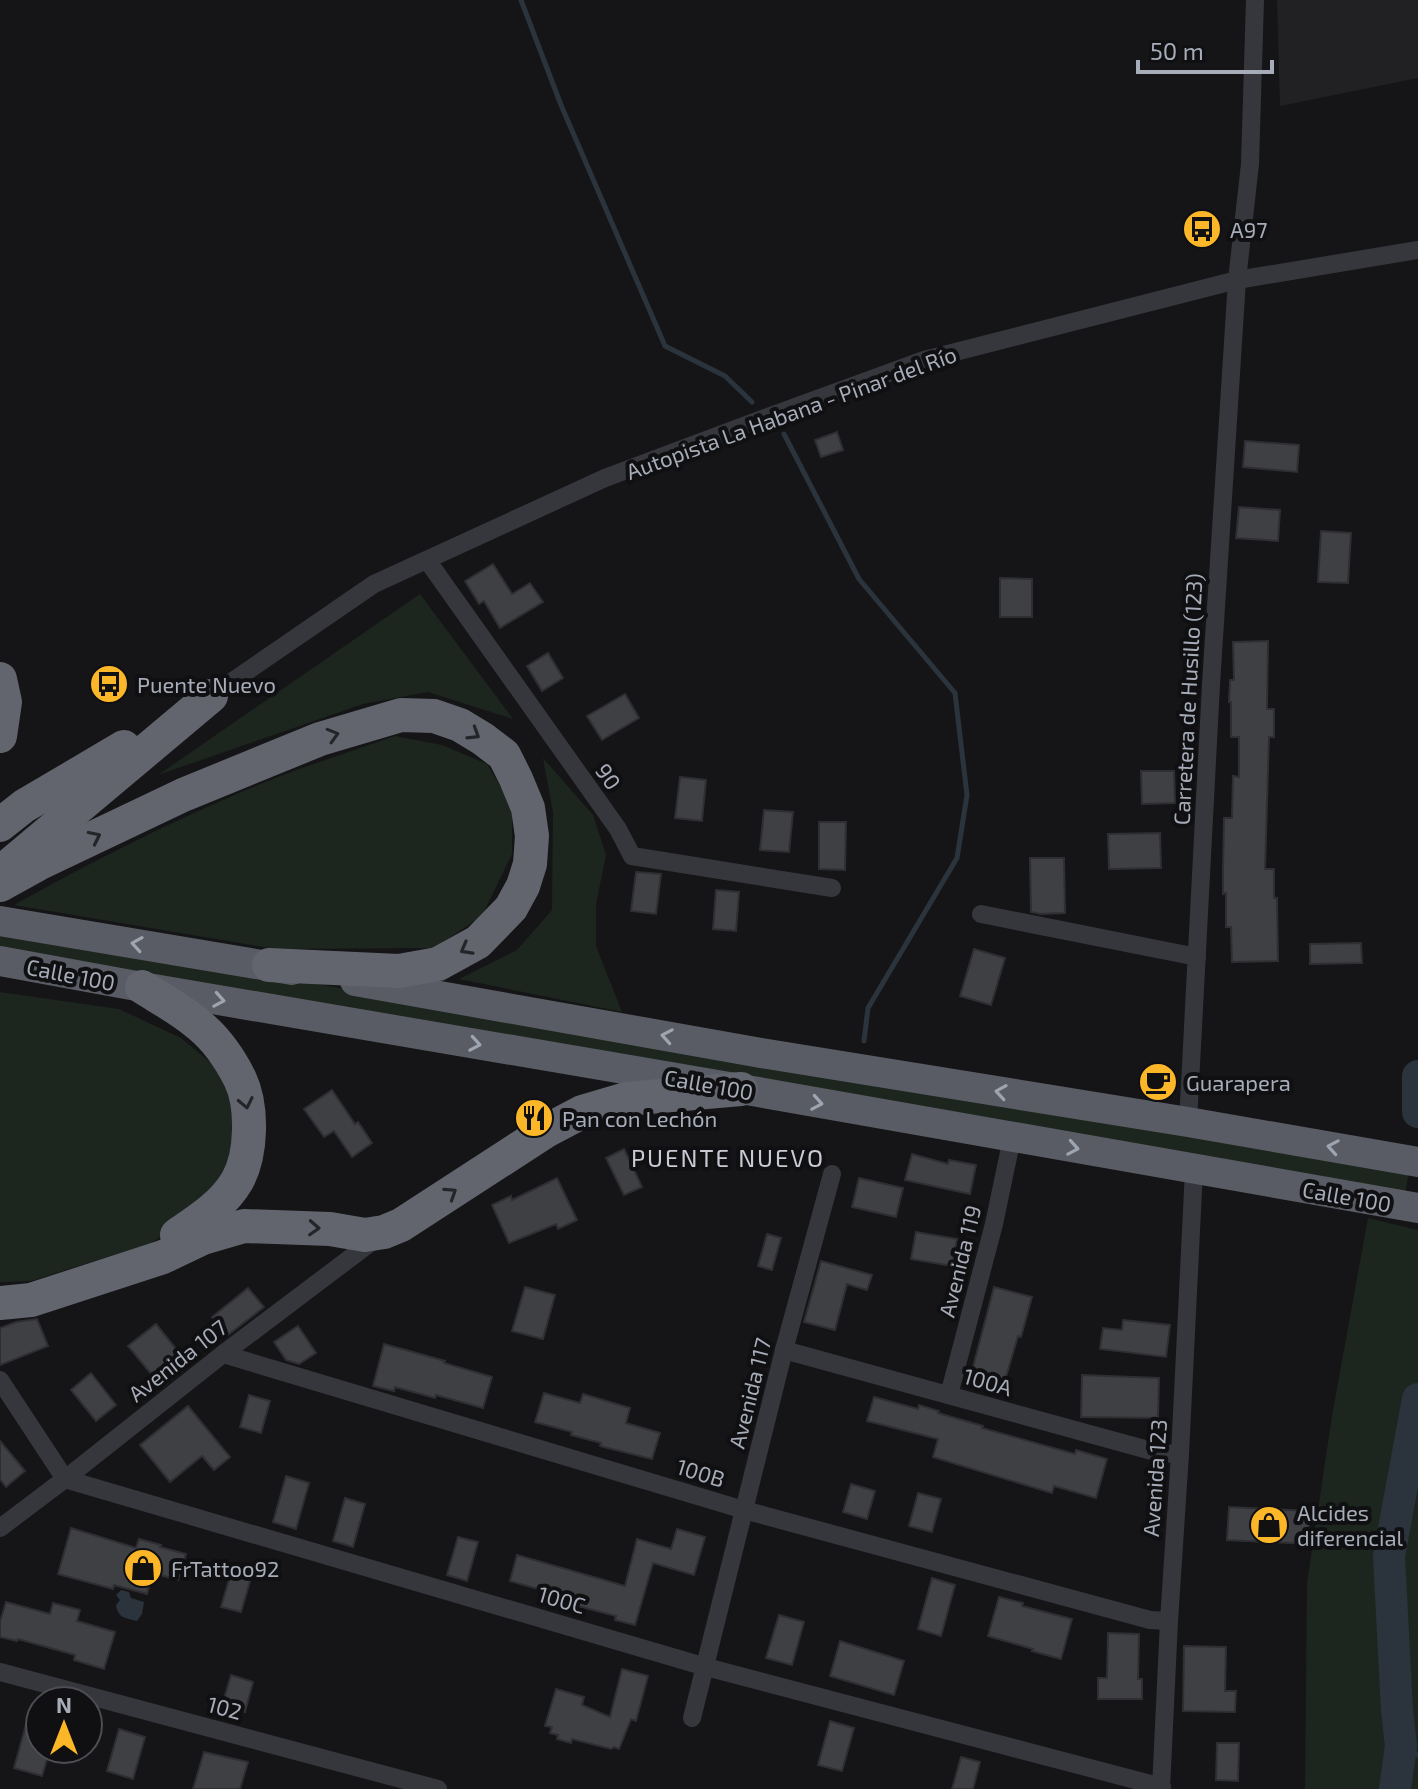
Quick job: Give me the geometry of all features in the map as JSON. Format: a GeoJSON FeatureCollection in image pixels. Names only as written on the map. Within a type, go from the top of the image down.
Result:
{"type":"FeatureCollection","features":[{"type":"Feature","properties":{"kind":"highway"},"geometry":{"type":"LineString","coordinates":[[0,679],[5,702],[0,736]]}},
{"type":"Feature","properties":{"kind":"highway","name":"Autopista La Habana - Pinar del Río"},"geometry":{"type":"LineString","coordinates":[[8,816],[211,696]]}},
{"type":"Feature","properties":{"kind":"highway","name":"Autopista La Habana - Pinar del Río"},"geometry":{"type":"LineString","coordinates":[[0,873],[211,696]]}},
{"type":"Feature","properties":{"kind":"highway"},"geometry":{"type":"LineString","coordinates":[[0,885],[183,795],[320,739],[401,715],[434,716],[460,725],[504,755],[528,808],[532,836],[530,864],[511,908],[478,942],[438,964],[399,971],[269,965]]}},
{"type":"Feature","properties":{"kind":"highway","name":"Calle 100"},"geometry":{"type":"LineString","coordinates":[[0,921],[1414,1161]]}},
{"type":"Feature","properties":{"kind":"highway","name":"Calle 100"},"geometry":{"type":"LineString","coordinates":[[0,961],[1410,1207]]}},
{"type":"Feature","properties":{"kind":"highway"},"geometry":{"type":"LineString","coordinates":[[0,1291],[36,1289],[157,1248],[213,1210],[237,1182],[248,1152],[249,1118],[242,1081],[220,1047],[198,1024],[142,987]]}},
{"type":"Feature","properties":{"kind":"highway"},"geometry":{"type":"LineString","coordinates":[[0,1303],[31,1300],[163,1257],[203,1238],[244,1226],[330,1229],[365,1235],[384,1232],[401,1225],[546,1131],[582,1112],[626,1099],[741,1089]]}},
{"type":"Feature","properties":{"kind":"street","name":"Carretera de Husillo (123)"},"geometry":{"type":"LineString","coordinates":[[1188,1122],[1211,685],[1237,280],[1250,164],[1255,0]]}},
{"type":"Feature","properties":{"kind":"street","name":"Autopista La Habana - Pinar del Río"},"geometry":{"type":"LineString","coordinates":[[211,696],[374,584],[605,478],[924,360],[1237,280],[1418,250]]}},
{"type":"Feature","properties":{"kind":"street","name":"90"},"geometry":{"type":"LineString","coordinates":[[427,560],[618,829],[632,856],[832,888]]}},
{"type":"Feature","properties":{"kind":"street"},"geometry":{"type":"LineString","coordinates":[[981,914],[1197,957]]}},
{"type":"Feature","properties":{"kind":"street","name":"Avenida 119"},"geometry":{"type":"LineString","coordinates":[[949,1395],[994,1224],[1012,1138]]}},
{"type":"Feature","properties":{"kind":"street","name":"Avenida 123"},"geometry":{"type":"LineString","coordinates":[[1162,1788],[1194,1170]]}},
{"type":"Feature","properties":{"kind":"street","name":"Avenida 117"},"geometry":{"type":"LineString","coordinates":[[692,1718],[784,1350],[832,1174]]}},
{"type":"Feature","properties":{"kind":"street","name":"Avenida 107"},"geometry":{"type":"LineString","coordinates":[[0,1528],[384,1232]]}},
{"type":"Feature","properties":{"kind":"street","name":"100A"},"geometry":{"type":"LineString","coordinates":[[784,1350],[1159,1453],[1180,1454]]}},
{"type":"Feature","properties":{"kind":"street","name":"100B"},"geometry":{"type":"LineString","coordinates":[[223,1354],[744,1510],[1150,1620],[1169,1621]]}},
{"type":"Feature","properties":{"kind":"street"},"geometry":{"type":"LineString","coordinates":[[0,1380],[65,1479]]}},
{"type":"Feature","properties":{"kind":"street","name":"100C"},"geometry":{"type":"LineString","coordinates":[[65,1479],[706,1667],[1162,1788]]}},
{"type":"Feature","properties":{"kind":"street","name":"102"},"geometry":{"type":"LineString","coordinates":[[0,1672],[438,1789]]}},
{"type":"Feature","properties":{"kind":"shaded area"},"geometry":{"type":"Polygon","coordinates":[[[1277,0],[1418,0],[1418,78],[1280,106],[1277,0]]]}},
{"type":"Feature","properties":{"kind":"shaded area"},"geometry":{"type":"Polygon","coordinates":[[[420,594],[513,719],[428,692],[363,704],[158,775],[420,594]]]}},
{"type":"Feature","properties":{"kind":"shaded area"},"geometry":{"type":"Polygon","coordinates":[[[395,736],[442,745],[487,764],[512,806],[512,854],[482,916],[434,948],[275,949],[14,905],[131,843],[221,801],[395,736]]]}},
{"type":"Feature","properties":{"kind":"shaded area"},"geometry":{"type":"Polygon","coordinates":[[[543,758],[593,815],[606,855],[596,904],[596,946],[622,1012],[459,979],[517,950],[552,910],[553,812],[543,758]]]}},
{"type":"Feature","properties":{"kind":"shaded area"},"geometry":{"type":"Polygon","coordinates":[[[0,932],[1409,1171],[1405,1194],[0,950],[0,932]]]}},
{"type":"Feature","properties":{"kind":"shaded area"},"geometry":{"type":"Polygon","coordinates":[[[0,992],[119,1009],[181,1038],[222,1072],[236,1109],[237,1145],[226,1178],[190,1216],[151,1243],[31,1281],[0,1282],[0,992]]]}},
{"type":"Feature","properties":{"kind":"shaded area"},"geometry":{"type":"Polygon","coordinates":[[[1368,1218],[1418,1230],[1418,1789],[1305,1789],[1307,1584],[1332,1416],[1368,1218]]]}},
{"type":"Feature","properties":{"kind":"shaded area"},"geometry":{"type":"Polygon","coordinates":[[[121,1590],[129,1592],[131,1598],[144,1602],[137,1621],[118,1613],[116,1605],[120,1600],[116,1595],[121,1590]]]}},
{"type":"Feature","properties":{"kind":"building"},"geometry":{"type":"Polygon","coordinates":[[[837,432],[843,450],[821,457],[815,440],[837,432]]]}},
{"type":"Feature","properties":{"kind":"building"},"geometry":{"type":"Polygon","coordinates":[[[1245,441],[1299,445],[1297,472],[1243,467],[1245,441]]]}},
{"type":"Feature","properties":{"kind":"building"},"geometry":{"type":"Polygon","coordinates":[[[1239,507],[1280,510],[1278,541],[1236,538],[1239,507]]]}},
{"type":"Feature","properties":{"kind":"building"},"geometry":{"type":"Polygon","coordinates":[[[1321,531],[1351,533],[1348,583],[1318,582],[1321,531]]]}},
{"type":"Feature","properties":{"kind":"building"},"geometry":{"type":"Polygon","coordinates":[[[493,564],[512,594],[530,583],[543,602],[500,628],[484,601],[479,604],[465,581],[493,564]]]}},
{"type":"Feature","properties":{"kind":"building"},"geometry":{"type":"Polygon","coordinates":[[[1000,578],[1032,579],[1032,617],[1000,617],[1000,578]]]}},
{"type":"Feature","properties":{"kind":"building"},"geometry":{"type":"Polygon","coordinates":[[[1268,641],[1267,709],[1274,709],[1274,737],[1269,737],[1265,869],[1274,869],[1278,961],[1232,962],[1231,927],[1226,927],[1223,870],[1224,818],[1232,818],[1233,776],[1239,777],[1239,737],[1231,737],[1229,702],[1230,680],[1234,680],[1233,642],[1268,641]]]}},
{"type":"Feature","properties":{"kind":"building"},"geometry":{"type":"Polygon","coordinates":[[[548,653],[563,678],[542,691],[527,666],[548,653]]]}},
{"type":"Feature","properties":{"kind":"building"},"geometry":{"type":"Polygon","coordinates":[[[625,694],[639,718],[602,740],[587,716],[625,694]]]}},
{"type":"Feature","properties":{"kind":"building"},"geometry":{"type":"Polygon","coordinates":[[[1141,771],[1174,771],[1175,803],[1142,804],[1141,771]]]}},
{"type":"Feature","properties":{"kind":"building"},"geometry":{"type":"Polygon","coordinates":[[[680,777],[706,780],[702,821],[675,818],[680,777]]]}},
{"type":"Feature","properties":{"kind":"building"},"geometry":{"type":"Polygon","coordinates":[[[764,810],[793,812],[789,852],[760,850],[764,810]]]}},
{"type":"Feature","properties":{"kind":"building"},"geometry":{"type":"Polygon","coordinates":[[[819,822],[846,822],[845,870],[819,869],[819,822]]]}},
{"type":"Feature","properties":{"kind":"building"},"geometry":{"type":"Polygon","coordinates":[[[1160,833],[1161,868],[1109,869],[1108,834],[1160,833]]]}},
{"type":"Feature","properties":{"kind":"building"},"geometry":{"type":"Polygon","coordinates":[[[1030,858],[1064,858],[1065,913],[1031,912],[1030,858]]]}},
{"type":"Feature","properties":{"kind":"building"},"geometry":{"type":"Polygon","coordinates":[[[636,872],[661,874],[656,914],[631,911],[636,872]]]}},
{"type":"Feature","properties":{"kind":"building"},"geometry":{"type":"Polygon","coordinates":[[[716,890],[739,892],[736,931],[713,929],[716,890]]]}},
{"type":"Feature","properties":{"kind":"building"},"geometry":{"type":"Polygon","coordinates":[[[1361,943],[1362,963],[1310,964],[1310,944],[1361,943]]]}},
{"type":"Feature","properties":{"kind":"building"},"geometry":{"type":"Polygon","coordinates":[[[974,949],[1005,958],[991,1005],[960,996],[974,949]]]}},
{"type":"Feature","properties":{"kind":"building"},"geometry":{"type":"Polygon","coordinates":[[[332,1090],[372,1143],[352,1157],[334,1131],[324,1137],[304,1109],[332,1090]]]}},
{"type":"Feature","properties":{"kind":"building"},"geometry":{"type":"Polygon","coordinates":[[[624,1149],[642,1187],[624,1195],[606,1158],[624,1149]]]}},
{"type":"Feature","properties":{"kind":"building"},"geometry":{"type":"Polygon","coordinates":[[[912,1154],[948,1164],[949,1160],[976,1165],[970,1194],[905,1180],[912,1154]]]}},
{"type":"Feature","properties":{"kind":"building"},"geometry":{"type":"Polygon","coordinates":[[[557,1178],[577,1220],[558,1229],[556,1224],[509,1243],[492,1205],[511,1196],[512,1200],[557,1178]]]}},
{"type":"Feature","properties":{"kind":"building"},"geometry":{"type":"Polygon","coordinates":[[[859,1178],[903,1188],[896,1217],[852,1207],[859,1178]]]}},
{"type":"Feature","properties":{"kind":"building"},"geometry":{"type":"Polygon","coordinates":[[[916,1232],[957,1239],[952,1266],[911,1259],[916,1232]]]}},
{"type":"Feature","properties":{"kind":"building"},"geometry":{"type":"Polygon","coordinates":[[[767,1234],[781,1238],[772,1270],[758,1266],[767,1234]]]}},
{"type":"Feature","properties":{"kind":"building"},"geometry":{"type":"Polygon","coordinates":[[[821,1261],[872,1275],[867,1290],[847,1284],[835,1330],[804,1322],[821,1261]]]}},
{"type":"Feature","properties":{"kind":"building"},"geometry":{"type":"Polygon","coordinates":[[[525,1287],[555,1295],[543,1339],[512,1331],[525,1287]]]}},
{"type":"Feature","properties":{"kind":"building"},"geometry":{"type":"Polygon","coordinates":[[[994,1287],[1032,1297],[1005,1380],[972,1371],[994,1287]]]}},
{"type":"Feature","properties":{"kind":"building"},"geometry":{"type":"Polygon","coordinates":[[[248,1288],[264,1307],[228,1335],[212,1317],[248,1288]]]}},
{"type":"Feature","properties":{"kind":"building"},"geometry":{"type":"Polygon","coordinates":[[[37,1319],[48,1346],[0,1365],[0,1328],[37,1319]]]}},
{"type":"Feature","properties":{"kind":"building"},"geometry":{"type":"Polygon","coordinates":[[[1123,1320],[1170,1325],[1166,1357],[1100,1349],[1103,1328],[1122,1330],[1123,1320]]]}},
{"type":"Feature","properties":{"kind":"building"},"geometry":{"type":"Polygon","coordinates":[[[156,1324],[189,1365],[162,1387],[128,1346],[156,1324]]]}},
{"type":"Feature","properties":{"kind":"building"},"geometry":{"type":"Polygon","coordinates":[[[298,1326],[316,1353],[299,1364],[286,1360],[274,1342],[298,1326]]]}},
{"type":"Feature","properties":{"kind":"building"},"geometry":{"type":"Polygon","coordinates":[[[384,1344],[492,1377],[483,1408],[436,1395],[435,1398],[395,1387],[394,1391],[373,1386],[384,1344]]]}},
{"type":"Feature","properties":{"kind":"building"},"geometry":{"type":"Polygon","coordinates":[[[91,1373],[116,1405],[96,1421],[71,1390],[91,1373]]]}},
{"type":"Feature","properties":{"kind":"building"},"geometry":{"type":"Polygon","coordinates":[[[1082,1375],[1159,1378],[1158,1418],[1081,1417],[1082,1375]]]}},
{"type":"Feature","properties":{"kind":"building"},"geometry":{"type":"Polygon","coordinates":[[[544,1393],[580,1403],[583,1394],[630,1408],[626,1423],[660,1433],[652,1459],[600,1446],[601,1443],[571,1435],[572,1432],[535,1422],[544,1393]]]}},
{"type":"Feature","properties":{"kind":"building"},"geometry":{"type":"Polygon","coordinates":[[[249,1395],[270,1401],[261,1433],[240,1427],[249,1395]]]}},
{"type":"Feature","properties":{"kind":"building"},"geometry":{"type":"Polygon","coordinates":[[[874,1397],[918,1409],[919,1405],[982,1428],[1075,1454],[1076,1450],[1107,1459],[1096,1498],[1054,1486],[1052,1493],[933,1457],[938,1439],[867,1421],[874,1397]]]}},
{"type":"Feature","properties":{"kind":"building"},"geometry":{"type":"Polygon","coordinates":[[[188,1406],[230,1457],[214,1470],[202,1456],[170,1482],[140,1445],[188,1406]]]}},
{"type":"Feature","properties":{"kind":"building"},"geometry":{"type":"Polygon","coordinates":[[[0,1441],[25,1471],[6,1487],[0,1479],[0,1441]]]}},
{"type":"Feature","properties":{"kind":"building"},"geometry":{"type":"Polygon","coordinates":[[[286,1476],[309,1483],[296,1529],[273,1522],[286,1476]]]}},
{"type":"Feature","properties":{"kind":"building"},"geometry":{"type":"Polygon","coordinates":[[[851,1484],[875,1491],[867,1519],[843,1512],[851,1484]]]}},
{"type":"Feature","properties":{"kind":"building"},"geometry":{"type":"Polygon","coordinates":[[[918,1493],[941,1499],[932,1532],[909,1526],[918,1493]]]}},
{"type":"Feature","properties":{"kind":"building"},"geometry":{"type":"Polygon","coordinates":[[[345,1498],[365,1504],[353,1547],[333,1541],[345,1498]]]}},
{"type":"Feature","properties":{"kind":"building"},"geometry":{"type":"Polygon","coordinates":[[[1229,1507],[1309,1511],[1308,1544],[1227,1540],[1229,1507]]]}},
{"type":"Feature","properties":{"kind":"building"},"geometry":{"type":"Polygon","coordinates":[[[71,1528],[136,1548],[139,1539],[186,1554],[178,1580],[153,1573],[147,1594],[114,1585],[113,1589],[58,1574],[71,1528]]]}},
{"type":"Feature","properties":{"kind":"building"},"geometry":{"type":"Polygon","coordinates":[[[677,1529],[705,1537],[694,1575],[653,1563],[635,1625],[615,1620],[616,1616],[555,1600],[556,1594],[510,1581],[517,1555],[625,1586],[637,1539],[671,1549],[677,1529]]]}},
{"type":"Feature","properties":{"kind":"building"},"geometry":{"type":"Polygon","coordinates":[[[458,1537],[478,1542],[467,1581],[447,1575],[458,1537]]]}},
{"type":"Feature","properties":{"kind":"building"},"geometry":{"type":"Polygon","coordinates":[[[233,1566],[253,1571],[241,1612],[221,1607],[233,1566]]]}},
{"type":"Feature","properties":{"kind":"building"},"geometry":{"type":"Polygon","coordinates":[[[932,1578],[955,1585],[941,1636],[918,1629],[932,1578]]]}},
{"type":"Feature","properties":{"kind":"building"},"geometry":{"type":"Polygon","coordinates":[[[999,1597],[1072,1619],[1061,1659],[988,1636],[999,1597]]]}},
{"type":"Feature","properties":{"kind":"building"},"geometry":{"type":"Polygon","coordinates":[[[6,1602],[50,1614],[53,1603],[80,1610],[77,1621],[115,1632],[104,1669],[74,1660],[75,1655],[0,1637],[0,1622],[6,1602]]]}},
{"type":"Feature","properties":{"kind":"building"},"geometry":{"type":"Polygon","coordinates":[[[779,1615],[804,1622],[792,1665],[766,1658],[779,1615]]]}},
{"type":"Feature","properties":{"kind":"building"},"geometry":{"type":"Polygon","coordinates":[[[1108,1633],[1139,1634],[1138,1679],[1142,1679],[1142,1699],[1098,1699],[1098,1678],[1107,1678],[1108,1633]]]}},
{"type":"Feature","properties":{"kind":"building"},"geometry":{"type":"Polygon","coordinates":[[[840,1641],[904,1661],[894,1695],[830,1676],[840,1641]]]}},
{"type":"Feature","properties":{"kind":"building"},"geometry":{"type":"Polygon","coordinates":[[[1184,1646],[1226,1647],[1225,1691],[1236,1691],[1235,1712],[1183,1711],[1184,1646]]]}},
{"type":"Feature","properties":{"kind":"building"},"geometry":{"type":"Polygon","coordinates":[[[622,1669],[648,1676],[636,1721],[631,1719],[619,1749],[572,1739],[571,1743],[557,1739],[558,1735],[550,1733],[552,1727],[545,1726],[556,1689],[584,1697],[582,1705],[610,1717],[622,1669]]]}},
{"type":"Feature","properties":{"kind":"building"},"geometry":{"type":"Polygon","coordinates":[[[231,1675],[253,1682],[245,1712],[222,1706],[231,1675]]]}},
{"type":"Feature","properties":{"kind":"building"},"geometry":{"type":"Polygon","coordinates":[[[830,1721],[854,1728],[842,1771],[818,1765],[830,1721]]]}},
{"type":"Feature","properties":{"kind":"building"},"geometry":{"type":"Polygon","coordinates":[[[119,1729],[145,1737],[133,1779],[107,1771],[119,1729]]]}},
{"type":"Feature","properties":{"kind":"building"},"geometry":{"type":"Polygon","coordinates":[[[24,1732],[24,1765],[45,1765],[42,1776],[14,1768],[24,1732]]]}},
{"type":"Feature","properties":{"kind":"building"},"geometry":{"type":"Polygon","coordinates":[[[1217,1743],[1239,1743],[1238,1781],[1216,1780],[1217,1743]]]}},
{"type":"Feature","properties":{"kind":"building"},"geometry":{"type":"Polygon","coordinates":[[[204,1752],[248,1762],[240,1789],[193,1789],[204,1752]]]}},
{"type":"Feature","properties":{"kind":"building"},"geometry":{"type":"Polygon","coordinates":[[[961,1757],[980,1762],[973,1789],[952,1789],[961,1757]]]}},
{"type":"Feature","properties":{"kind":"waterway"},"geometry":{"type":"LineString","coordinates":[[521,0],[561,105],[665,346],[725,376],[752,402]]}},
{"type":"Feature","properties":{"kind":"waterway"},"geometry":{"type":"LineString","coordinates":[[784,434],[859,579],[955,693],[967,795],[957,858],[868,1008],[864,1041]]}},
{"type":"Feature","properties":{"kind":"waterway"},"geometry":{"type":"LineString","coordinates":[[1418,1076],[1418,1112]]}},
{"type":"Feature","properties":{"kind":"waterway"},"geometry":{"type":"LineString","coordinates":[[1395,1789],[1401,1746],[1389,1556],[1418,1399]]}},
{"type":"Feature","properties":{"kind":"waterway"},"geometry":{"type":"LineString","coordinates":[[1401,1746],[1418,1755]]}},
{"type":"Feature","properties":{"kind":"place","name":"A97"},"geometry":{"type":"Point","coordinates":[1202,229]}},
{"type":"Feature","properties":{"kind":"place","name":"Puente Nuevo"},"geometry":{"type":"Point","coordinates":[109,684]}},
{"type":"Feature","properties":{"kind":"place","name":"Guarapera"},"geometry":{"type":"Point","coordinates":[1158,1082]}},
{"type":"Feature","properties":{"kind":"place","name":"Pan con Lechón"},"geometry":{"type":"Point","coordinates":[534,1118]}},
{"type":"Feature","properties":{"kind":"place","name":"Alcides diferencial"},"geometry":{"type":"Point","coordinates":[1269,1525]}},
{"type":"Feature","properties":{"kind":"place","name":"FrTattoo92"},"geometry":{"type":"Point","coordinates":[143,1568]}},
{"type":"Feature","properties":{"kind":"district","name":"PUENTE NUEVO"},"geometry":{"type":"Point","coordinates":[728,1157]}}]}
